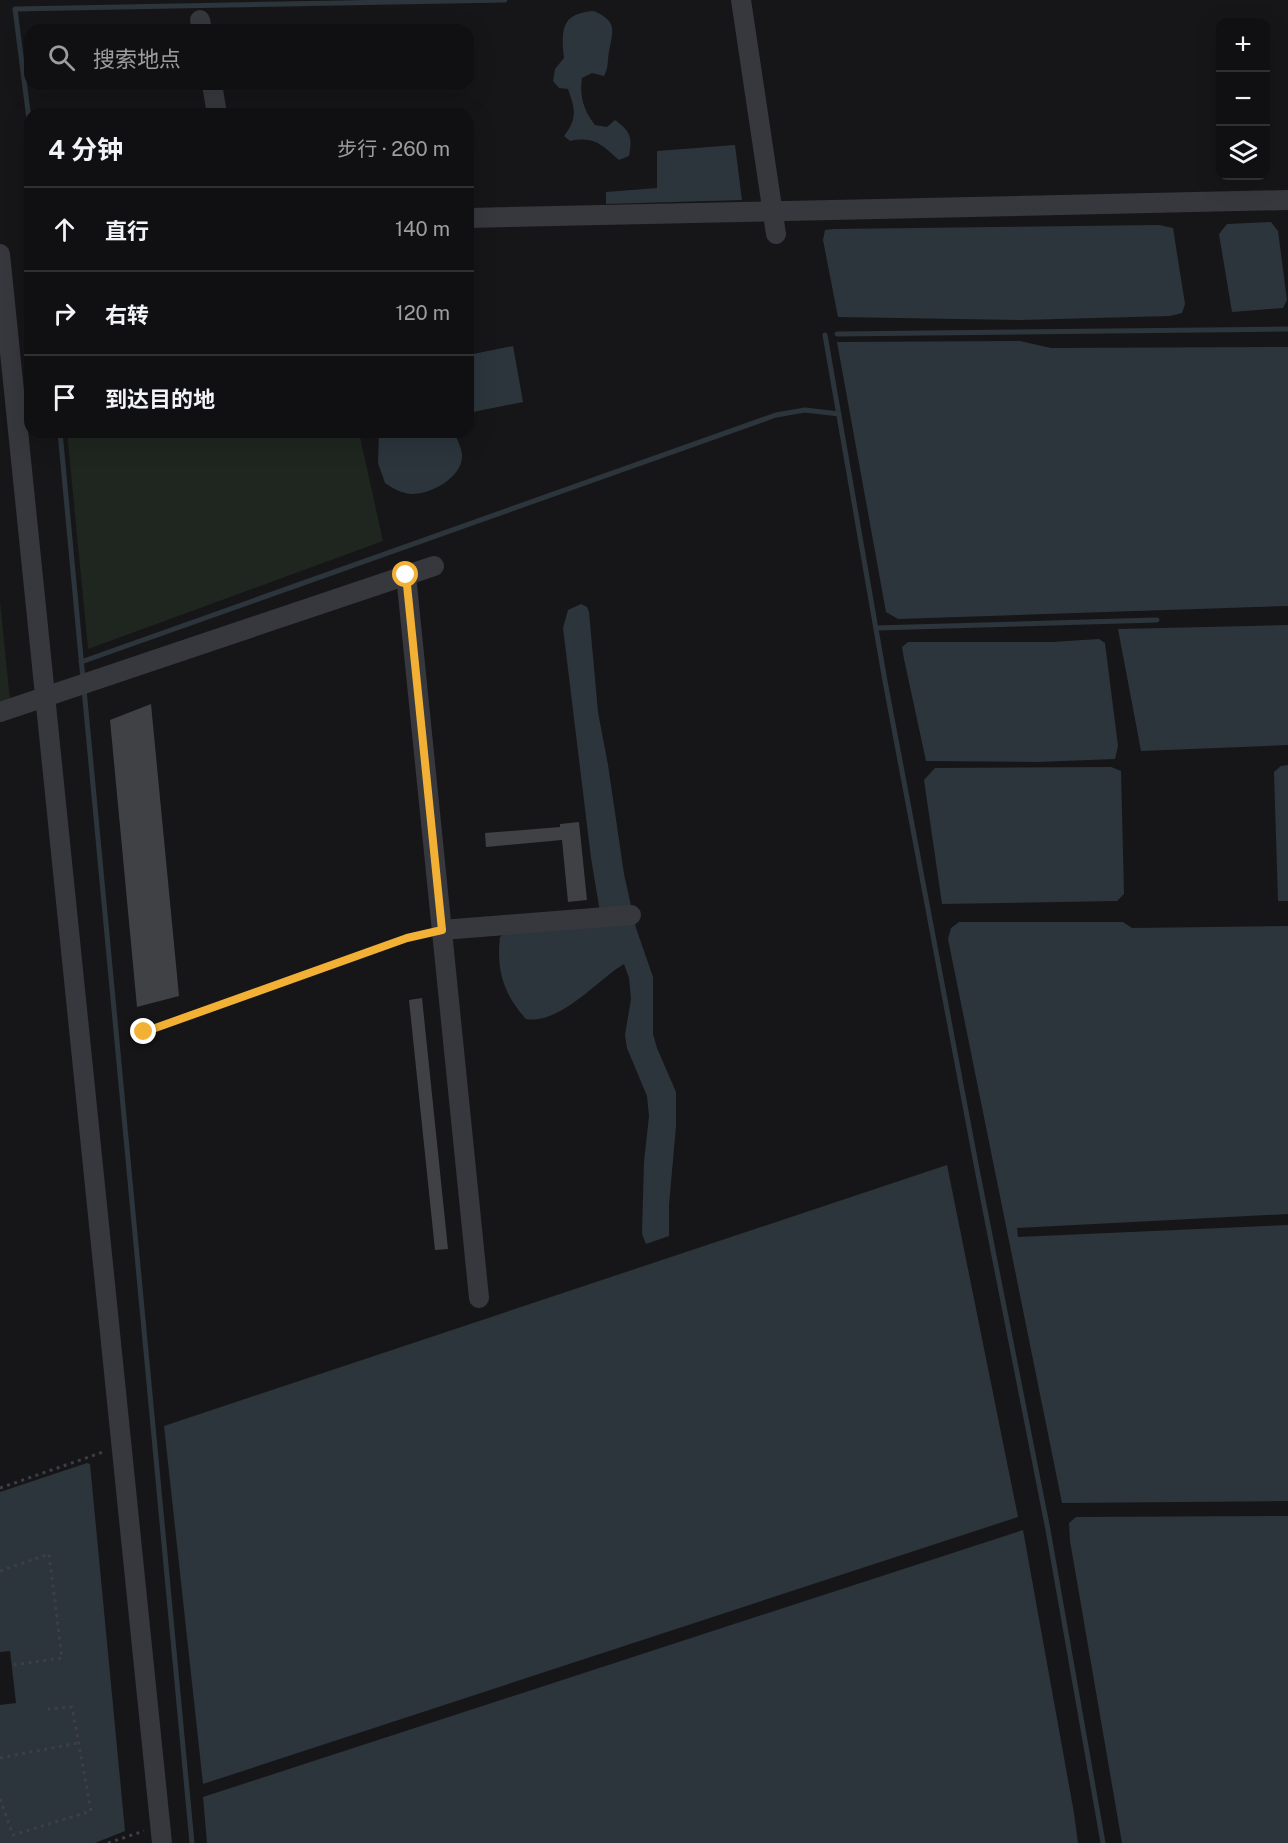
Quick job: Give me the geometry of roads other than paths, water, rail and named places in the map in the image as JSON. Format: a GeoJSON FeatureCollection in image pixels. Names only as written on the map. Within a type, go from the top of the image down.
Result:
{"type":"FeatureCollection","features":[{"type":"Feature","properties":{"kind":"street"},"geometry":{"type":"LineString","coordinates":[[741,0],[776,234]]}},
{"type":"Feature","properties":{"kind":"street"},"geometry":{"type":"LineString","coordinates":[[213,90],[216,108]]}},
{"type":"Feature","properties":{"kind":"street"},"geometry":{"type":"LineString","coordinates":[[474,218],[1288,200]]}},
{"type":"Feature","properties":{"kind":"street"},"geometry":{"type":"LineString","coordinates":[[0,254],[161,1834]]}},
{"type":"Feature","properties":{"kind":"street"},"geometry":{"type":"LineString","coordinates":[[0,712],[434,566]]}},
{"type":"Feature","properties":{"kind":"street"},"geometry":{"type":"LineString","coordinates":[[406,575],[479,1298]]}},
{"type":"Feature","properties":{"kind":"street"},"geometry":{"type":"LineString","coordinates":[[442,930],[631,915]]}},
{"type":"Feature","properties":{"kind":"waterway"},"geometry":{"type":"LineString","coordinates":[[24,80],[15,9],[505,0]]}},
{"type":"Feature","properties":{"kind":"waterway"},"geometry":{"type":"LineString","coordinates":[[25,90],[28,108]]}},
{"type":"Feature","properties":{"kind":"waterway"},"geometry":{"type":"LineString","coordinates":[[837,334],[1288,329]]}},
{"type":"Feature","properties":{"kind":"waterway"},"geometry":{"type":"LineString","coordinates":[[825,335],[885,681],[1048,1530],[1103,1843]]}},
{"type":"Feature","properties":{"kind":"waterway"},"geometry":{"type":"LineString","coordinates":[[81,662],[776,415],[805,410],[839,414]]}},
{"type":"Feature","properties":{"kind":"waterway"},"geometry":{"type":"LineString","coordinates":[[61,438],[83,679]]}},
{"type":"Feature","properties":{"kind":"waterway"},"geometry":{"type":"LineString","coordinates":[[876,628],[1157,620]]}},
{"type":"Feature","properties":{"kind":"waterway"},"geometry":{"type":"LineString","coordinates":[[84,689],[192,1843]]}}]}
